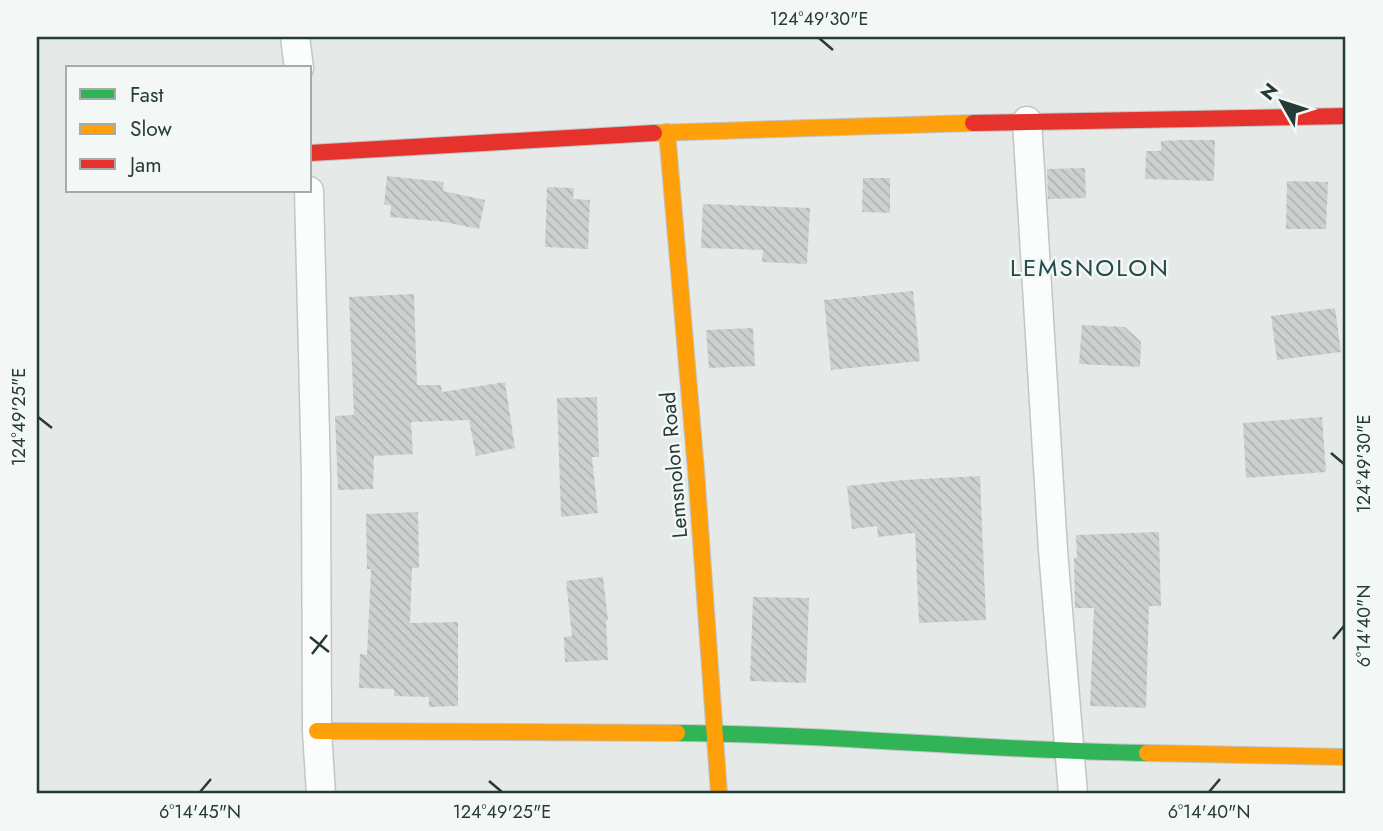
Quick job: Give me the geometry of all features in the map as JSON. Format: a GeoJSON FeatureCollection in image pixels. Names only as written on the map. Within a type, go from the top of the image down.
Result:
{"type":"FeatureCollection","features":[{"type":"Feature","properties":{"kind":"street"},"geometry":{"type":"LineString","coordinates":[[295,37],[299,66]]}},
{"type":"Feature","properties":{"kind":"street"},"geometry":{"type":"LineString","coordinates":[[312,153],[667,132],[1027,121],[1346,116]]}},
{"type":"Feature","properties":{"kind":"street"},"geometry":{"type":"LineString","coordinates":[[1027,121],[1053,550],[1073,794]]}},
{"type":"Feature","properties":{"kind":"street","name":"Lemsnolon Road"},"geometry":{"type":"LineString","coordinates":[[667,132],[719,794]]}},
{"type":"Feature","properties":{"kind":"street"},"geometry":{"type":"LineString","coordinates":[[309,192],[317,731],[321,794]]}},
{"type":"Feature","properties":{"kind":"street"},"geometry":{"type":"LineString","coordinates":[[317,731],[716,733],[846,737],[1071,752],[1346,757]]}},
{"type":"Feature","properties":{"kind":"building"},"geometry":{"type":"Polygon","coordinates":[[[1215,140],[1214,181],[1145,179],[1146,151],[1161,151],[1161,141],[1215,140]]]}},
{"type":"Feature","properties":{"kind":"building"},"geometry":{"type":"Polygon","coordinates":[[[1085,168],[1086,198],[1048,199],[1047,169],[1085,168]]]}},
{"type":"Feature","properties":{"kind":"building"},"geometry":{"type":"Polygon","coordinates":[[[387,176],[444,182],[443,191],[485,200],[479,229],[444,222],[390,217],[391,205],[384,205],[387,176]]]}},
{"type":"Feature","properties":{"kind":"building"},"geometry":{"type":"Polygon","coordinates":[[[863,178],[890,178],[890,213],[862,212],[863,178]]]}},
{"type":"Feature","properties":{"kind":"building"},"geometry":{"type":"Polygon","coordinates":[[[1287,181],[1328,182],[1326,229],[1286,229],[1287,181]]]}},
{"type":"Feature","properties":{"kind":"building"},"geometry":{"type":"Polygon","coordinates":[[[547,187],[574,188],[573,199],[590,200],[588,249],[545,247],[547,187]]]}},
{"type":"Feature","properties":{"kind":"building"},"geometry":{"type":"Polygon","coordinates":[[[703,204],[810,208],[807,264],[762,262],[763,250],[701,248],[703,204]]]}},
{"type":"Feature","properties":{"kind":"building"},"geometry":{"type":"Polygon","coordinates":[[[913,291],[920,361],[831,370],[824,300],[913,291]]]}},
{"type":"Feature","properties":{"kind":"building"},"geometry":{"type":"Polygon","coordinates":[[[414,294],[417,385],[441,385],[442,392],[505,382],[515,448],[476,456],[469,420],[411,422],[413,454],[374,456],[373,489],[338,490],[335,416],[354,415],[349,297],[414,294]]]}},
{"type":"Feature","properties":{"kind":"building"},"geometry":{"type":"Polygon","coordinates":[[[1335,308],[1341,352],[1277,360],[1271,316],[1335,308]]]}},
{"type":"Feature","properties":{"kind":"building"},"geometry":{"type":"Polygon","coordinates":[[[1082,325],[1125,327],[1141,342],[1140,367],[1079,364],[1082,325]]]}},
{"type":"Feature","properties":{"kind":"building"},"geometry":{"type":"Polygon","coordinates":[[[753,328],[755,366],[709,368],[706,330],[753,328]]]}},
{"type":"Feature","properties":{"kind":"building"},"geometry":{"type":"Polygon","coordinates":[[[597,397],[599,457],[592,457],[598,513],[561,517],[557,398],[597,397]]]}},
{"type":"Feature","properties":{"kind":"building"},"geometry":{"type":"Polygon","coordinates":[[[1322,417],[1326,472],[1246,478],[1243,423],[1322,417]]]}},
{"type":"Feature","properties":{"kind":"building"},"geometry":{"type":"Polygon","coordinates":[[[980,476],[986,620],[919,623],[915,533],[878,537],[877,526],[852,529],[847,486],[980,476]]]}},
{"type":"Feature","properties":{"kind":"building"},"geometry":{"type":"Polygon","coordinates":[[[418,512],[419,568],[412,568],[410,623],[458,622],[458,706],[429,707],[429,697],[394,696],[394,689],[359,688],[360,654],[367,655],[371,569],[367,569],[366,514],[418,512]]]}},
{"type":"Feature","properties":{"kind":"building"},"geometry":{"type":"Polygon","coordinates":[[[1159,532],[1161,606],[1149,606],[1146,708],[1090,706],[1094,608],[1075,608],[1076,535],[1159,532]]]}},
{"type":"Feature","properties":{"kind":"building"},"geometry":{"type":"Polygon","coordinates":[[[603,577],[608,620],[608,660],[565,662],[564,637],[572,636],[566,581],[603,577]]]}},
{"type":"Feature","properties":{"kind":"building"},"geometry":{"type":"Polygon","coordinates":[[[753,597],[809,598],[806,683],[750,681],[753,597]]]}},
{"type":"Feature","properties":{"kind":"traffic: fast"},"geometry":{"type":"LineString","coordinates":[[677,733],[1147,753]]}},
{"type":"Feature","properties":{"kind":"traffic: slow"},"geometry":{"type":"LineString","coordinates":[[654,133],[973,123]]}},
{"type":"Feature","properties":{"kind":"traffic: slow"},"geometry":{"type":"LineString","coordinates":[[667,132],[696,470],[719,794]]}},
{"type":"Feature","properties":{"kind":"traffic: slow"},"geometry":{"type":"LineString","coordinates":[[317,731],[677,733]]}},
{"type":"Feature","properties":{"kind":"traffic: slow"},"geometry":{"type":"LineString","coordinates":[[1147,753],[1346,757]]}},
{"type":"Feature","properties":{"kind":"traffic: jam"},"geometry":{"type":"LineString","coordinates":[[973,123],[1346,116]]}},
{"type":"Feature","properties":{"kind":"traffic: jam"},"geometry":{"type":"LineString","coordinates":[[312,153],[654,133]]}},
{"type":"Feature","properties":{"kind":"district","name":"LEMSNOLON"},"geometry":{"type":"Point","coordinates":[1090,268]}}]}
